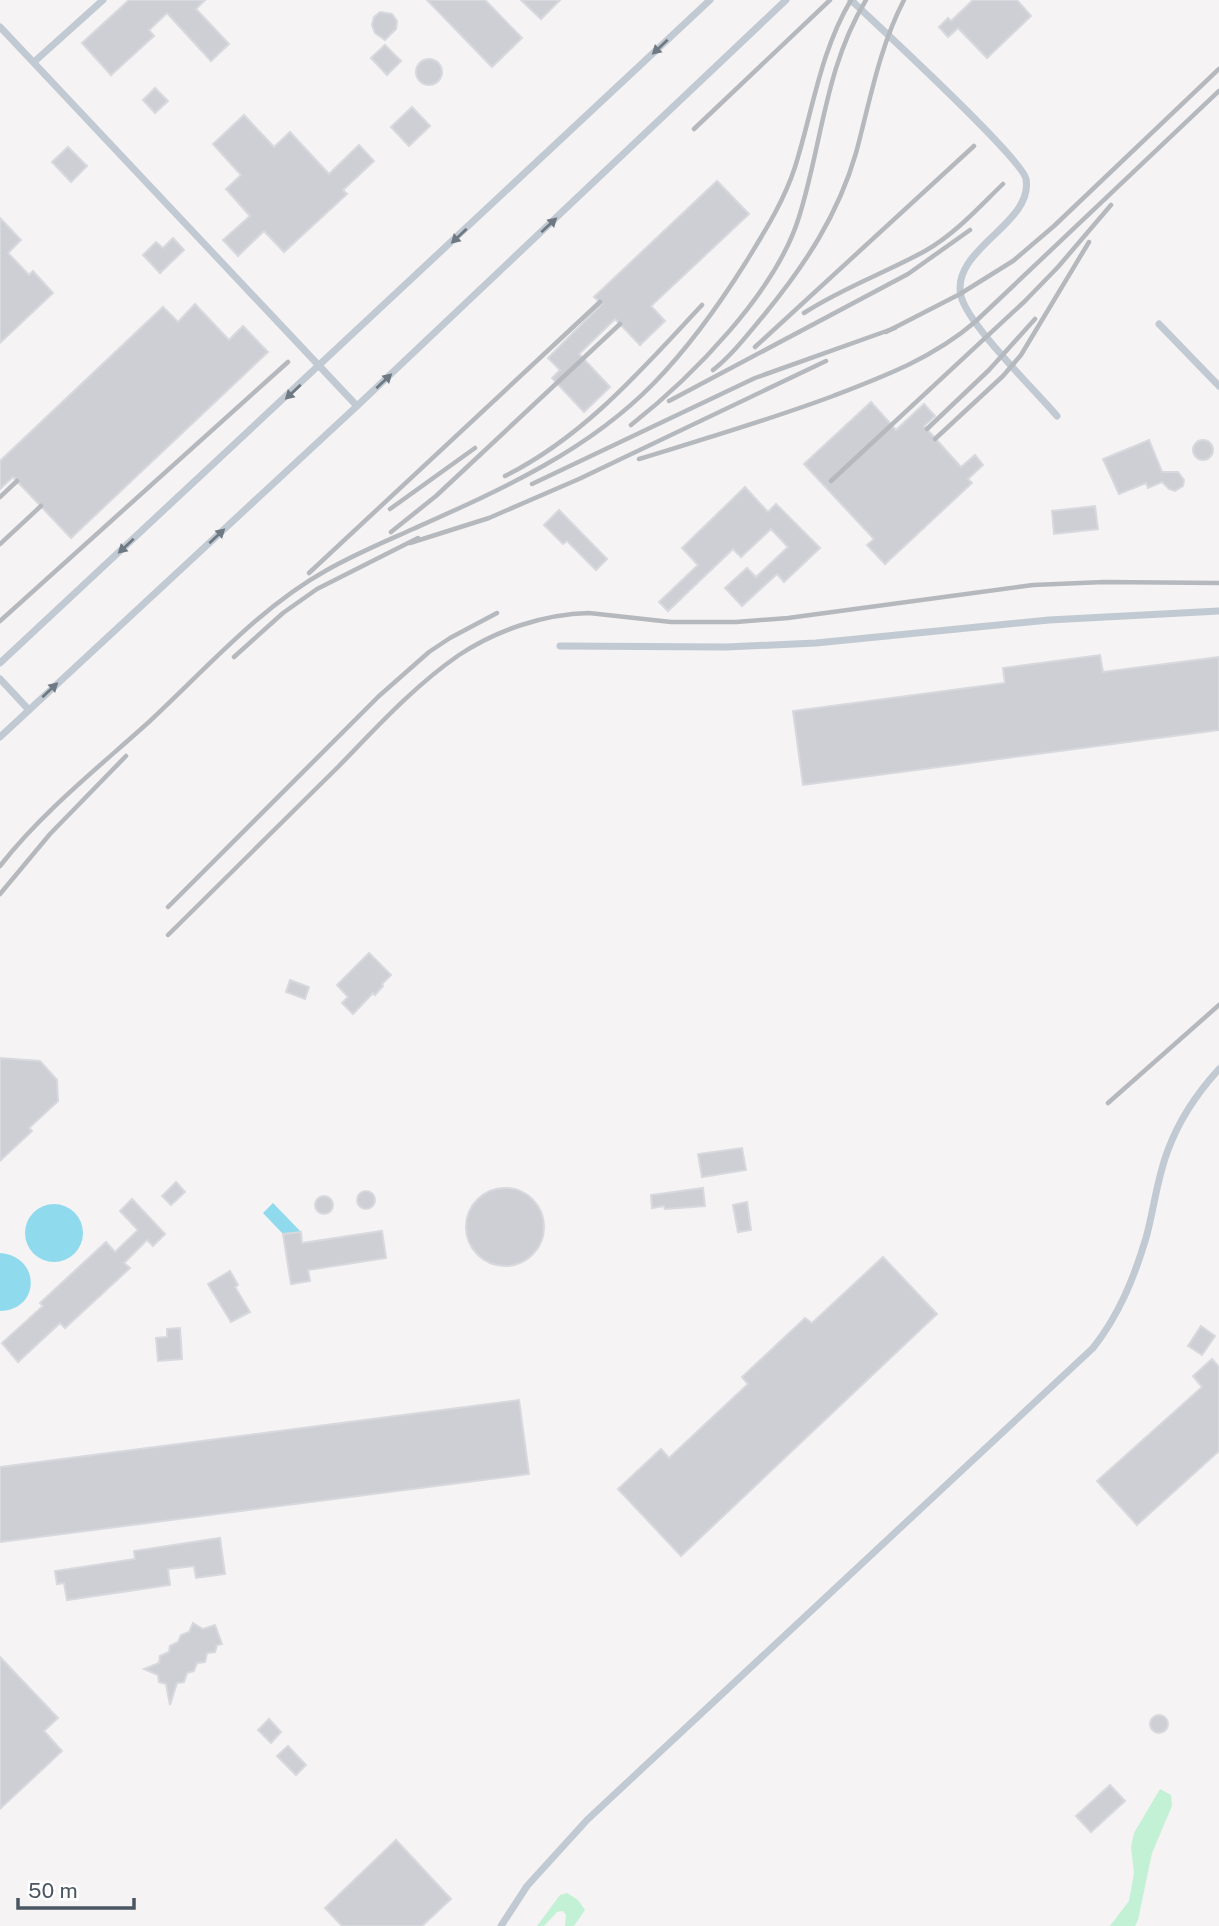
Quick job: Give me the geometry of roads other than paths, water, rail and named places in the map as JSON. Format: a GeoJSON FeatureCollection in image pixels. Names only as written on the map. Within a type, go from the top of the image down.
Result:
{"type":"FeatureCollection","features":[{"type":"Feature","properties":{"kind":"lane"},"geometry":{"type":"LineString","coordinates":[[34,62],[103,0]]}},
{"type":"Feature","properties":{"kind":"lane"},"geometry":{"type":"LineString","coordinates":[[0,663],[710,0]]}},
{"type":"Feature","properties":{"kind":"lane"},"geometry":{"type":"LineString","coordinates":[[0,737],[357,407],[786,0]]}},
{"type":"Feature","properties":{"kind":"lane"},"geometry":{"type":"LineString","coordinates":[[851,0],[987,134],[1020,168],[1025,177],[1022,201],[1014,214],[967,265],[961,281],[961,294],[975,322],[1057,416]]}},
{"type":"Feature","properties":{"kind":"lane"},"geometry":{"type":"LineString","coordinates":[[0,27],[357,407]]}},
{"type":"Feature","properties":{"kind":"lane"},"geometry":{"type":"LineString","coordinates":[[1160,324],[1219,386]]}},
{"type":"Feature","properties":{"kind":"lane"},"geometry":{"type":"LineString","coordinates":[[560,646],[726,647],[816,643],[1049,620],[1219,611]]}},
{"type":"Feature","properties":{"kind":"lane"},"geometry":{"type":"LineString","coordinates":[[0,679],[29,710]]}},
{"type":"Feature","properties":{"kind":"lane"},"geometry":{"type":"LineString","coordinates":[[501,1926],[527,1886],[587,1820],[1093,1348],[1115,1317],[1132,1281],[1146,1238],[1161,1169],[1172,1140],[1187,1111],[1219,1069]]}},
{"type":"Feature","properties":{"kind":"water"},"geometry":{"type":"Polygon","coordinates":[[[273,1203],[301,1232],[283,1234],[263,1213],[273,1203]]]}},
{"type":"Feature","properties":{"kind":"water"},"geometry":{"type":"Polygon","coordinates":[[[54,1204],[70,1209],[78,1217],[83,1233],[78,1249],[70,1257],[54,1262],[38,1257],[30,1249],[25,1233],[30,1217],[38,1209],[54,1204]]]}},
{"type":"Feature","properties":{"kind":"water"},"geometry":{"type":"Polygon","coordinates":[[[0,1253],[13,1256],[23,1263],[29,1272],[31,1283],[23,1302],[0,1311],[0,1253]]]}},
{"type":"Feature","properties":{"kind":"railway"},"geometry":{"type":"LineString","coordinates":[[694,129],[830,0]]}},
{"type":"Feature","properties":{"kind":"railway"},"geometry":{"type":"LineString","coordinates":[[0,866],[52,809],[256,620],[302,585],[348,559],[541,467],[600,429],[654,383],[680,355],[715,309],[780,204],[791,180],[824,61],[851,0]]}},
{"type":"Feature","properties":{"kind":"railway"},"geometry":{"type":"LineString","coordinates":[[631,425],[680,383],[729,331],[752,303],[788,246],[807,189],[841,52],[866,0]]}},
{"type":"Feature","properties":{"kind":"railway"},"geometry":{"type":"LineString","coordinates":[[713,370],[740,344],[779,296],[830,218],[849,176],[882,56],[904,0]]}},
{"type":"Feature","properties":{"kind":"railway"},"geometry":{"type":"LineString","coordinates":[[886,332],[960,294],[1013,261],[1054,226],[1219,69]]}},
{"type":"Feature","properties":{"kind":"railway"},"geometry":{"type":"LineString","coordinates":[[639,459],[833,396],[890,373],[942,346],[975,322],[1219,91]]}},
{"type":"Feature","properties":{"kind":"railway"},"geometry":{"type":"LineString","coordinates":[[755,347],[974,146]]}},
{"type":"Feature","properties":{"kind":"railway"},"geometry":{"type":"LineString","coordinates":[[804,313],[936,244],[966,220],[1003,184]]}},
{"type":"Feature","properties":{"kind":"railway"},"geometry":{"type":"LineString","coordinates":[[831,481],[1025,301],[1111,205]]}},
{"type":"Feature","properties":{"kind":"railway"},"geometry":{"type":"LineString","coordinates":[[669,401],[908,274],[970,230]]}},
{"type":"Feature","properties":{"kind":"railway"},"geometry":{"type":"LineString","coordinates":[[935,439],[1003,376],[1021,355],[1089,242]]}},
{"type":"Feature","properties":{"kind":"railway"},"geometry":{"type":"LineString","coordinates":[[309,573],[600,302]]}},
{"type":"Feature","properties":{"kind":"railway"},"geometry":{"type":"LineString","coordinates":[[505,476],[534,460],[587,421],[634,377],[702,305]]}},
{"type":"Feature","properties":{"kind":"railway"},"geometry":{"type":"LineString","coordinates":[[927,429],[989,370],[1035,319]]}},
{"type":"Feature","properties":{"kind":"railway"},"geometry":{"type":"LineString","coordinates":[[391,532],[436,496],[620,324]]}},
{"type":"Feature","properties":{"kind":"railway"},"geometry":{"type":"LineString","coordinates":[[532,484],[755,378],[895,328]]}},
{"type":"Feature","properties":{"kind":"railway"},"geometry":{"type":"LineString","coordinates":[[410,543],[489,518],[579,479],[826,361]]}},
{"type":"Feature","properties":{"kind":"railway"},"geometry":{"type":"LineString","coordinates":[[0,621],[288,362]]}},
{"type":"Feature","properties":{"kind":"railway"},"geometry":{"type":"LineString","coordinates":[[390,509],[475,448]]}},
{"type":"Feature","properties":{"kind":"railway"},"geometry":{"type":"LineString","coordinates":[[0,497],[17,481]]}},
{"type":"Feature","properties":{"kind":"railway"},"geometry":{"type":"LineString","coordinates":[[0,544],[41,506]]}},
{"type":"Feature","properties":{"kind":"railway"},"geometry":{"type":"LineString","coordinates":[[234,657],[283,613],[317,589],[418,538]]}},
{"type":"Feature","properties":{"kind":"railway"},"geometry":{"type":"LineString","coordinates":[[168,935],[426,680],[474,646],[521,625],[555,616],[589,613],[671,622],[736,622],[788,618],[1033,585],[1104,582],[1219,583]]}},
{"type":"Feature","properties":{"kind":"railway"},"geometry":{"type":"LineString","coordinates":[[168,907],[379,696],[429,652],[497,613]]}},
{"type":"Feature","properties":{"kind":"railway"},"geometry":{"type":"LineString","coordinates":[[0,894],[50,834],[126,756]]}},
{"type":"Feature","properties":{"kind":"railway"},"geometry":{"type":"LineString","coordinates":[[1108,1103],[1219,1005]]}}]}
